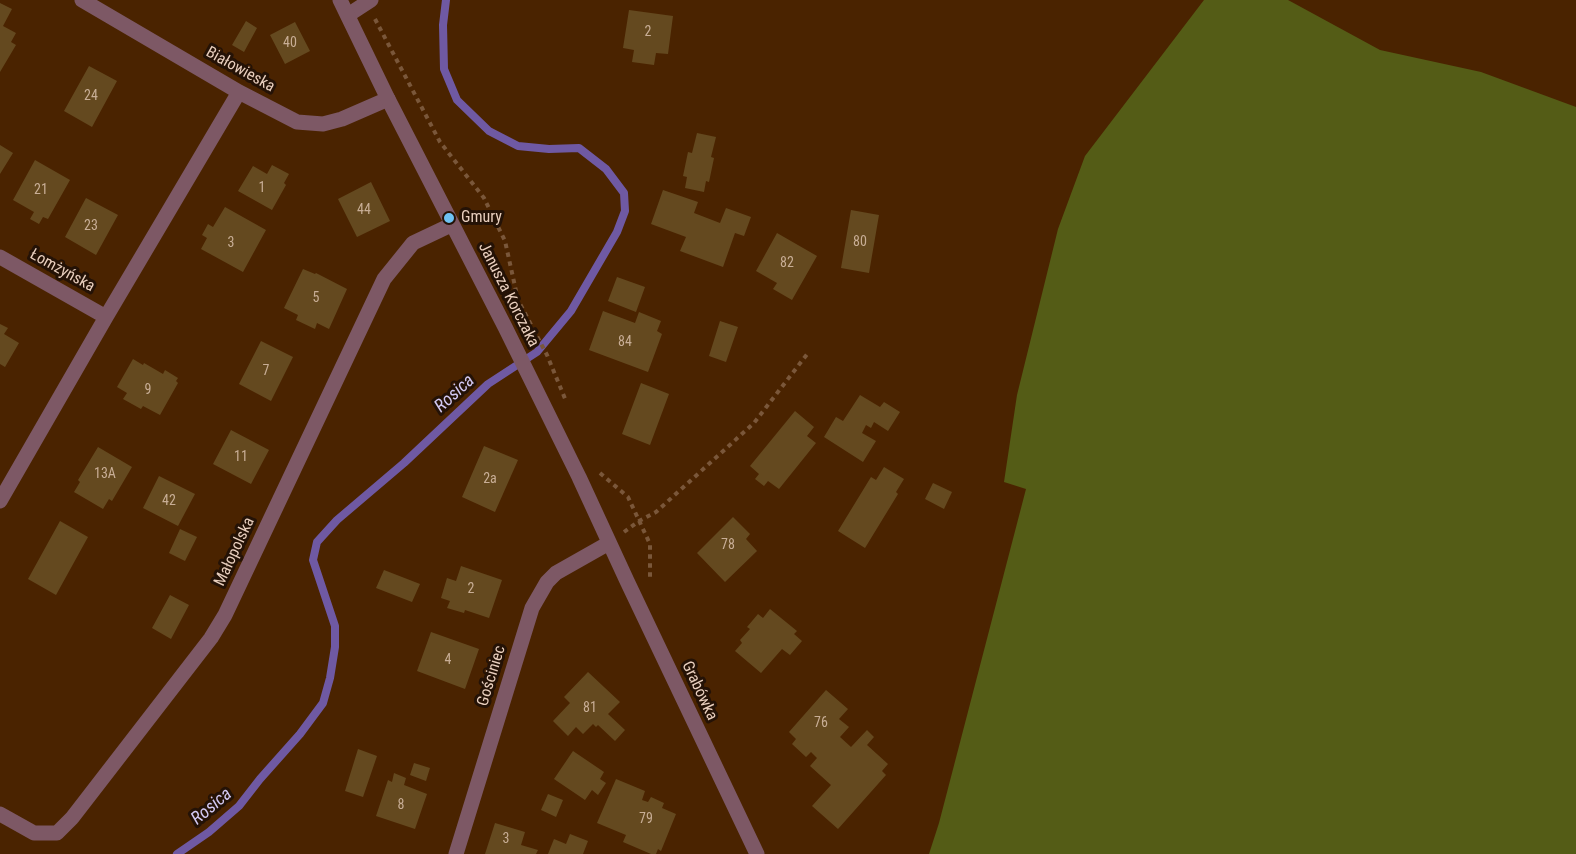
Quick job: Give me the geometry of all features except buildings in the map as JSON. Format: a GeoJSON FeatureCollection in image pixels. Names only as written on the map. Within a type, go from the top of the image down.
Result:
{"type":"FeatureCollection","features":[{"type":"Feature","properties":{"kind":"street","name":"Białowieska"},"geometry":{"type":"LineString","coordinates":[[82,0],[239,92],[297,122],[323,124],[342,119],[388,99]]}},
{"type":"Feature","properties":{"kind":"street","name":"Janusza Korczaka"},"geometry":{"type":"LineString","coordinates":[[340,0],[505,327],[609,543]]}},
{"type":"Feature","properties":{"kind":"street"},"geometry":{"type":"LineString","coordinates":[[348,15],[369,2]]}},
{"type":"Feature","properties":{"kind":"street"},"geometry":{"type":"LineString","coordinates":[[0,501],[239,92]]}},
{"type":"Feature","properties":{"kind":"street","name":"Małopolska"},"geometry":{"type":"LineString","coordinates":[[0,813],[34,833],[57,833],[72,818],[211,638],[225,615],[384,279],[413,243],[452,225]]}},
{"type":"Feature","properties":{"kind":"street","name":"Łomżyńska"},"geometry":{"type":"LineString","coordinates":[[0,257],[106,317]]}},
{"type":"Feature","properties":{"kind":"street","name":"Gościniec"},"geometry":{"type":"LineString","coordinates":[[456,854],[538,595],[556,573],[609,543]]}},
{"type":"Feature","properties":{"kind":"street","name":"Grabówka"},"geometry":{"type":"LineString","coordinates":[[609,543],[757,854]]}},
{"type":"Feature","properties":{"kind":"path"},"geometry":{"type":"LineString","coordinates":[[369,2],[371,13],[378,22],[440,142],[484,198],[505,241],[518,300],[547,355],[570,411]]}},
{"type":"Feature","properties":{"kind":"path"},"geometry":{"type":"LineString","coordinates":[[609,543],[639,521],[656,512],[754,423],[808,353]]}},
{"type":"Feature","properties":{"kind":"path"},"geometry":{"type":"LineString","coordinates":[[597,468],[628,497],[650,544],[650,579]]}},
{"type":"Feature","properties":{"kind":"green space"},"geometry":{"type":"Polygon","coordinates":[[[1204,0],[1288,0],[1380,50],[1481,72],[1576,107],[1576,854],[929,854],[1026,489],[1004,482],[1017,395],[1058,229],[1085,156],[1204,0]]]}},
{"type":"Feature","properties":{"kind":"waterway","name":"Rosica"},"geometry":{"type":"LineString","coordinates":[[177,854],[209,832],[239,806],[323,703],[335,647],[335,626],[313,560],[317,542],[337,520],[404,463],[488,384],[537,352],[571,311],[617,232],[625,211],[624,193],[606,169],[579,148],[549,149],[518,146],[489,131],[457,100],[444,69],[443,25],[446,0]]}},
{"type":"Feature","properties":{"kind":"place","name":"Gmury"},"geometry":{"type":"Point","coordinates":[449,218]}}]}
